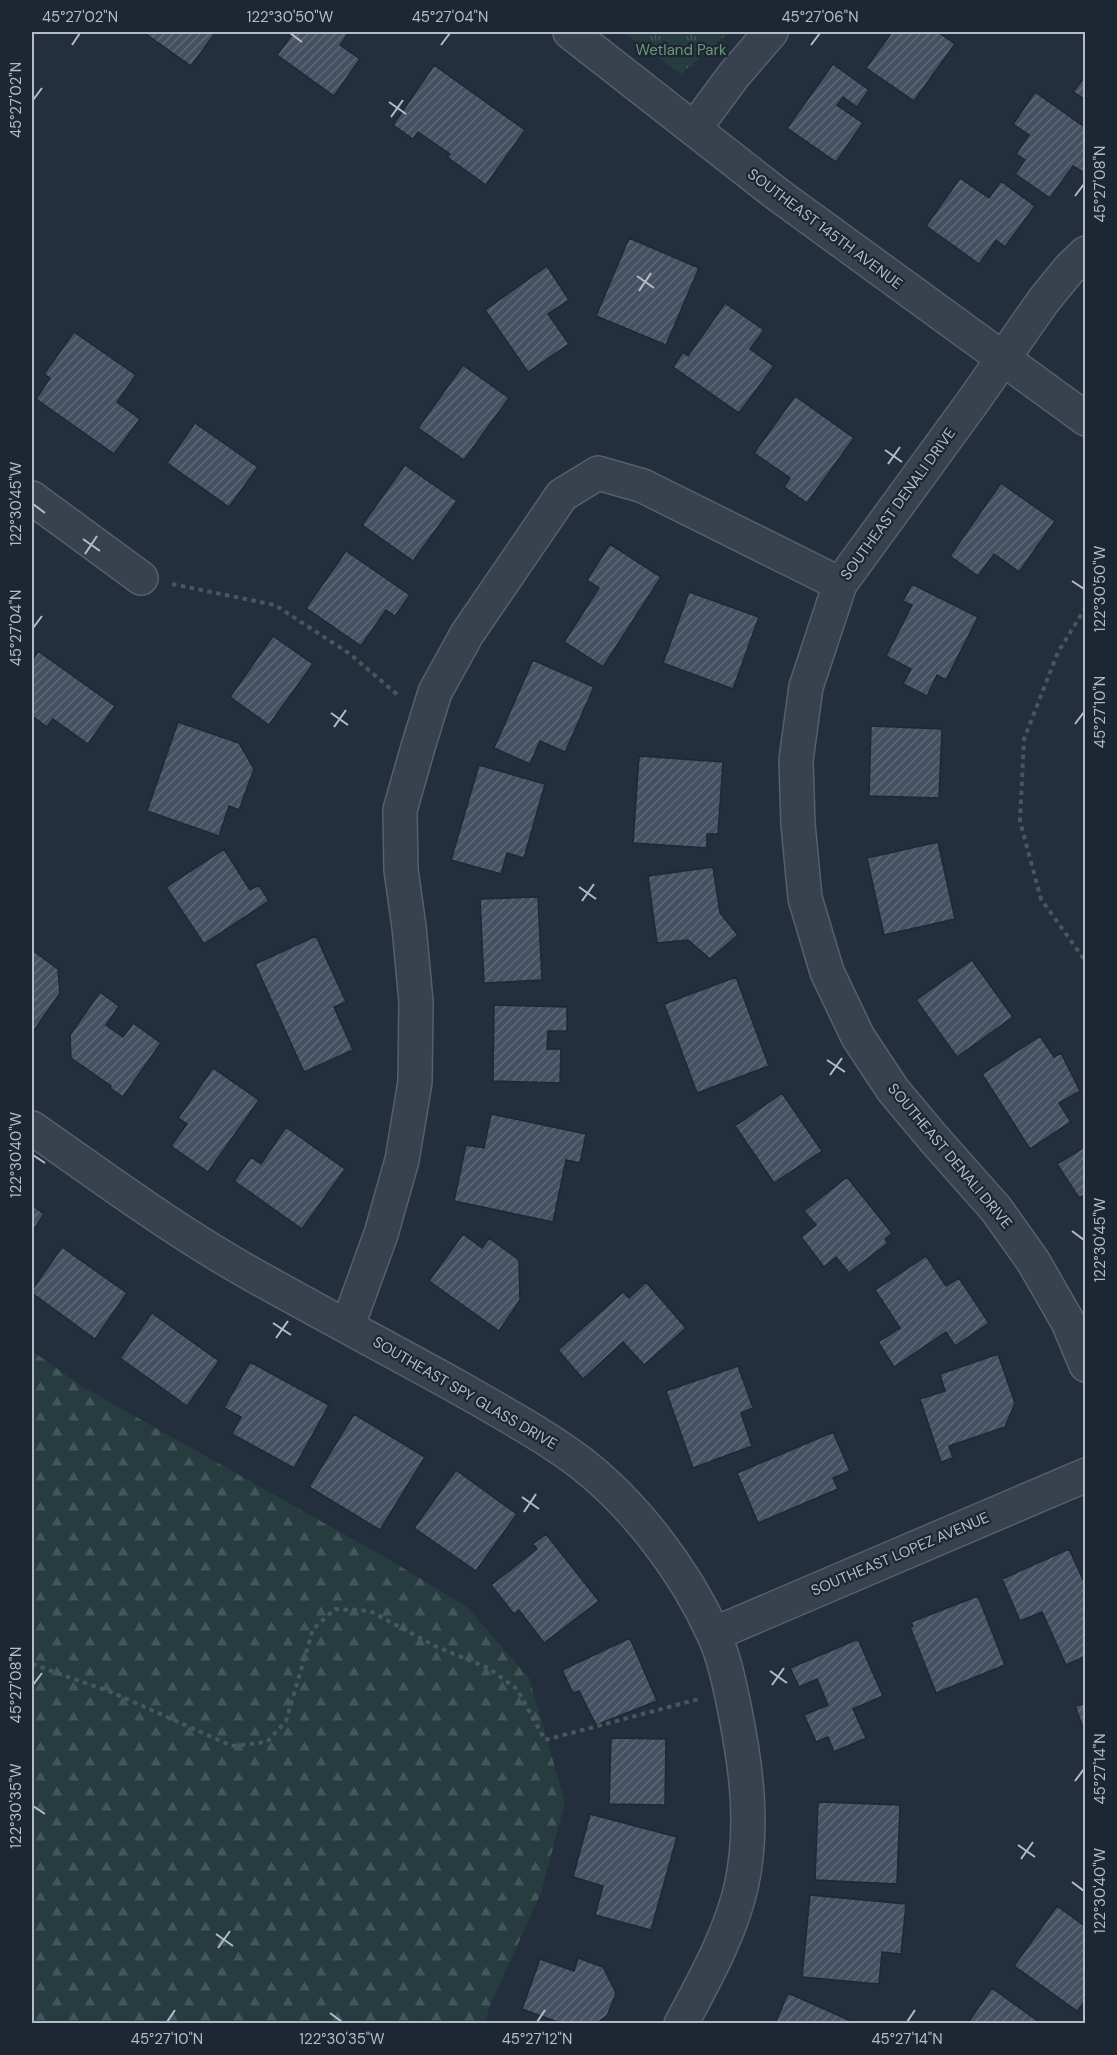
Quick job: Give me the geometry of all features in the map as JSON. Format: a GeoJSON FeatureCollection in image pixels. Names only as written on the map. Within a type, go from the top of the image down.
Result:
{"type":"FeatureCollection","features":[{"type":"Feature","properties":{"kind":"street","name":"SOUTHEAST 145TH AVENUE"},"geometry":{"type":"LineString","coordinates":[[570,32],[777,194],[1086,419]]}},
{"type":"Feature","properties":{"kind":"street"},"geometry":{"type":"LineString","coordinates":[[694,129],[734,75],[771,32]]}},
{"type":"Feature","properties":{"kind":"street","name":"SOUTHEAST DENALI DRIVE"},"geometry":{"type":"LineString","coordinates":[[1086,253],[1071,267],[1044,300],[840,584],[806,687],[796,760],[798,824],[805,898],[827,972],[858,1036],[893,1090],[996,1209],[1034,1261],[1068,1322],[1086,1365]]}},
{"type":"Feature","properties":{"kind":"street"},"geometry":{"type":"LineString","coordinates":[[348,1325],[381,1234],[402,1160],[414,1082],[416,1002],[401,870],[400,810],[435,692],[467,634],[562,495],[598,473],[643,486],[840,584]]}},
{"type":"Feature","properties":{"kind":"street"},"geometry":{"type":"LineString","coordinates":[[32,498],[141,578]]}},
{"type":"Feature","properties":{"kind":"street","name":"SOUTHEAST SPY GLASS DRIVE"},"geometry":{"type":"LineString","coordinates":[[32,1128],[180,1233],[516,1420],[581,1464],[650,1532],[686,1583],[714,1634],[727,1674],[748,1787],[748,1837],[741,1886],[721,1946],[681,2024]]}},
{"type":"Feature","properties":{"kind":"street","name":"SOUTHEAST LOPEZ AVENUE"},"geometry":{"type":"LineString","coordinates":[[714,1634],[1086,1475]]}},
{"type":"Feature","properties":{"kind":"path"},"geometry":{"type":"LineString","coordinates":[[141,578],[274,605],[351,654],[400,696],[406,681],[435,692]]}},
{"type":"Feature","properties":{"kind":"path"},"geometry":{"type":"LineString","coordinates":[[1086,607],[1058,652],[1024,740],[1020,821],[1041,899],[1086,962]]}},
{"type":"Feature","properties":{"kind":"path"},"geometry":{"type":"LineString","coordinates":[[32,1664],[111,1692],[232,1746],[267,1742],[286,1721],[313,1629],[335,1609],[370,1611],[435,1646],[488,1668],[517,1689],[545,1740],[699,1699],[695,1683],[727,1674]]}},
{"type":"Feature","properties":{"kind":"green space","name":"Wetland Park"},"geometry":{"type":"Polygon","coordinates":[[[623,32],[730,32],[681,74],[623,32]]]}},
{"type":"Feature","properties":{"kind":"green space"},"geometry":{"type":"Polygon","coordinates":[[[32,1351],[83,1387],[388,1559],[467,1607],[529,1678],[565,1802],[541,1893],[488,2010],[486,2023],[32,2023],[32,1351]]]}},
{"type":"Feature","properties":{"kind":"building"},"geometry":{"type":"Polygon","coordinates":[[[143,32],[216,32],[191,66],[143,32]]]}},
{"type":"Feature","properties":{"kind":"building"},"geometry":{"type":"Polygon","coordinates":[[[294,32],[349,32],[340,45],[360,59],[334,96],[277,55],[294,32]]]}},
{"type":"Feature","properties":{"kind":"building"},"geometry":{"type":"Polygon","coordinates":[[[892,32],[938,32],[955,44],[914,101],[866,68],[892,32]]]}},
{"type":"Feature","properties":{"kind":"building"},"geometry":{"type":"Polygon","coordinates":[[[833,64],[869,90],[857,107],[843,97],[837,105],[863,123],[836,162],[787,128],[833,64]]]}},
{"type":"Feature","properties":{"kind":"building"},"geometry":{"type":"Polygon","coordinates":[[[434,65],[525,130],[486,185],[447,157],[450,154],[418,132],[413,139],[393,125],[434,65]]]}},
{"type":"Feature","properties":{"kind":"building"},"geometry":{"type":"Polygon","coordinates":[[[1086,75],[1086,100],[1073,92],[1086,75]]]}},
{"type":"Feature","properties":{"kind":"building"},"geometry":{"type":"Polygon","coordinates":[[[1035,92],[1086,128],[1086,174],[1073,166],[1050,198],[1015,174],[1025,160],[1016,154],[1029,135],[1013,124],[1035,92]]]}},
{"type":"Feature","properties":{"kind":"building"},"geometry":{"type":"Polygon","coordinates":[[[960,178],[989,198],[1001,181],[1035,206],[1005,247],[996,240],[979,264],[926,226],[960,178]]]}},
{"type":"Feature","properties":{"kind":"building"},"geometry":{"type":"Polygon","coordinates":[[[629,238],[699,268],[666,345],[596,316],[629,238]]]}},
{"type":"Feature","properties":{"kind":"building"},"geometry":{"type":"Polygon","coordinates":[[[547,266],[569,300],[548,314],[569,344],[528,372],[485,310],[547,266]]]}},
{"type":"Feature","properties":{"kind":"building"},"geometry":{"type":"Polygon","coordinates":[[[725,303],[764,330],[750,349],[774,366],[739,413],[673,367],[683,352],[688,356],[725,303]]]}},
{"type":"Feature","properties":{"kind":"building"},"geometry":{"type":"Polygon","coordinates":[[[74,332],[136,375],[117,402],[140,419],[114,454],[36,399],[50,378],[44,374],[74,332]]]}},
{"type":"Feature","properties":{"kind":"building"},"geometry":{"type":"Polygon","coordinates":[[[463,365],[509,398],[464,460],[418,428],[463,365]]]}},
{"type":"Feature","properties":{"kind":"building"},"geometry":{"type":"Polygon","coordinates":[[[795,396],[854,438],[807,503],[784,487],[790,478],[754,453],[795,396]]]}},
{"type":"Feature","properties":{"kind":"building"},"geometry":{"type":"Polygon","coordinates":[[[195,423],[258,467],[229,507],[167,463],[195,423]]]}},
{"type":"Feature","properties":{"kind":"building"},"geometry":{"type":"Polygon","coordinates":[[[405,465],[457,501],[413,561],[362,525],[405,465]]]}},
{"type":"Feature","properties":{"kind":"building"},"geometry":{"type":"Polygon","coordinates":[[[1001,483],[1055,521],[1019,572],[994,554],[978,576],[950,556],[1001,483]]]}},
{"type":"Feature","properties":{"kind":"building"},"geometry":{"type":"Polygon","coordinates":[[[610,544],[661,577],[603,667],[564,642],[599,588],[587,580],[610,544]]]}},
{"type":"Feature","properties":{"kind":"building"},"geometry":{"type":"Polygon","coordinates":[[[346,551],[410,595],[395,616],[386,610],[361,646],[306,608],[346,551]]]}},
{"type":"Feature","properties":{"kind":"building"},"geometry":{"type":"Polygon","coordinates":[[[912,584],[978,617],[946,680],[937,675],[927,696],[903,684],[911,669],[886,656],[912,605],[903,601],[912,584]]]}},
{"type":"Feature","properties":{"kind":"building"},"geometry":{"type":"Polygon","coordinates":[[[689,592],[759,617],[733,689],[663,663],[689,592]]]}},
{"type":"Feature","properties":{"kind":"building"},"geometry":{"type":"Polygon","coordinates":[[[273,636],[313,664],[269,725],[230,697],[273,636]]]}},
{"type":"Feature","properties":{"kind":"building"},"geometry":{"type":"Polygon","coordinates":[[[38,651],[115,706],[88,744],[53,719],[47,727],[32,716],[32,661],[38,651]]]}},
{"type":"Feature","properties":{"kind":"building"},"geometry":{"type":"Polygon","coordinates":[[[533,660],[594,687],[565,752],[540,741],[530,764],[494,748],[533,660]]]}},
{"type":"Feature","properties":{"kind":"building"},"geometry":{"type":"Polygon","coordinates":[[[178,722],[239,743],[254,769],[239,810],[229,806],[219,836],[147,811],[178,722]]]}},
{"type":"Feature","properties":{"kind":"building"},"geometry":{"type":"Polygon","coordinates":[[[871,726],[942,729],[939,798],[869,796],[871,726]]]}},
{"type":"Feature","properties":{"kind":"building"},"geometry":{"type":"Polygon","coordinates":[[[639,756],[723,762],[718,834],[707,834],[707,848],[633,843],[639,756]]]}},
{"type":"Feature","properties":{"kind":"building"},"geometry":{"type":"Polygon","coordinates":[[[479,765],[545,784],[524,858],[507,853],[501,874],[451,860],[479,765]]]}},
{"type":"Feature","properties":{"kind":"building"},"geometry":{"type":"Polygon","coordinates":[[[938,842],[955,919],[884,935],[867,858],[938,842]]]}},
{"type":"Feature","properties":{"kind":"building"},"geometry":{"type":"Polygon","coordinates":[[[224,849],[250,890],[259,885],[269,901],[204,944],[166,887],[224,849]]]}},
{"type":"Feature","properties":{"kind":"building"},"geometry":{"type":"Polygon","coordinates":[[[713,867],[720,913],[738,935],[710,959],[688,940],[657,943],[648,876],[713,867]]]}},
{"type":"Feature","properties":{"kind":"building"},"geometry":{"type":"Polygon","coordinates":[[[538,897],[542,980],[484,983],[480,899],[538,897]]]}},
{"type":"Feature","properties":{"kind":"building"},"geometry":{"type":"Polygon","coordinates":[[[316,936],[346,1002],[334,1007],[353,1050],[304,1072],[255,964],[316,936]]]}},
{"type":"Feature","properties":{"kind":"building"},"geometry":{"type":"Polygon","coordinates":[[[32,950],[58,969],[60,993],[33,1032],[32,1031],[32,950]]]}},
{"type":"Feature","properties":{"kind":"building"},"geometry":{"type":"Polygon","coordinates":[[[972,960],[1013,1017],[957,1057],[916,1000],[972,960]]]}},
{"type":"Feature","properties":{"kind":"building"},"geometry":{"type":"Polygon","coordinates":[[[736,977],[769,1066],[697,1093],[664,1004],[736,977]]]}},
{"type":"Feature","properties":{"kind":"building"},"geometry":{"type":"Polygon","coordinates":[[[100,992],[119,1006],[106,1025],[123,1037],[133,1023],[161,1043],[123,1097],[71,1058],[70,1035],[100,992]]]}},
{"type":"Feature","properties":{"kind":"building"},"geometry":{"type":"Polygon","coordinates":[[[494,1005],[567,1007],[567,1031],[548,1031],[547,1049],[561,1049],[560,1083],[493,1081],[494,1005]]]}},
{"type":"Feature","properties":{"kind":"building"},"geometry":{"type":"Polygon","coordinates":[[[1040,1036],[1054,1057],[1061,1053],[1080,1091],[1059,1103],[1071,1122],[1030,1149],[982,1074],[1040,1036]]]}},
{"type":"Feature","properties":{"kind":"building"},"geometry":{"type":"Polygon","coordinates":[[[213,1068],[259,1100],[208,1172],[171,1146],[187,1124],[178,1118],[213,1068]]]}},
{"type":"Feature","properties":{"kind":"building"},"geometry":{"type":"Polygon","coordinates":[[[782,1093],[822,1151],[774,1183],[735,1126],[782,1093]]]}},
{"type":"Feature","properties":{"kind":"building"},"geometry":{"type":"Polygon","coordinates":[[[491,1114],[586,1134],[580,1163],[566,1160],[553,1222],[454,1201],[466,1145],[484,1148],[491,1114]]]}},
{"type":"Feature","properties":{"kind":"building"},"geometry":{"type":"Polygon","coordinates":[[[286,1127],[345,1169],[302,1229],[234,1181],[251,1157],[261,1164],[286,1127]]]}},
{"type":"Feature","properties":{"kind":"building"},"geometry":{"type":"Polygon","coordinates":[[[1086,1146],[1086,1198],[1084,1195],[1079,1198],[1057,1164],[1086,1146]]]}},
{"type":"Feature","properties":{"kind":"building"},"geometry":{"type":"Polygon","coordinates":[[[847,1177],[892,1233],[885,1239],[888,1243],[849,1273],[836,1257],[824,1267],[801,1237],[816,1225],[804,1211],[847,1177]]]}},
{"type":"Feature","properties":{"kind":"building"},"geometry":{"type":"Polygon","coordinates":[[[32,1205],[44,1214],[32,1232],[32,1205]]]}},
{"type":"Feature","properties":{"kind":"building"},"geometry":{"type":"Polygon","coordinates":[[[463,1234],[482,1248],[489,1238],[519,1260],[520,1300],[499,1331],[429,1281],[463,1234]]]}},
{"type":"Feature","properties":{"kind":"building"},"geometry":{"type":"Polygon","coordinates":[[[62,1247],[127,1293],[95,1339],[32,1293],[62,1247]]]}},
{"type":"Feature","properties":{"kind":"building"},"geometry":{"type":"Polygon","coordinates":[[[926,1256],[946,1286],[959,1278],[989,1323],[955,1346],[946,1332],[894,1367],[878,1342],[900,1328],[875,1290],[926,1256]]]}},
{"type":"Feature","properties":{"kind":"building"},"geometry":{"type":"Polygon","coordinates":[[[646,1282],[686,1328],[644,1365],[623,1342],[583,1379],[558,1350],[623,1292],[629,1298],[646,1282]]]}},
{"type":"Feature","properties":{"kind":"building"},"geometry":{"type":"Polygon","coordinates":[[[152,1313],[219,1361],[187,1406],[120,1358],[152,1313]]]}},
{"type":"Feature","properties":{"kind":"building"},"geometry":{"type":"Polygon","coordinates":[[[998,1354],[1015,1403],[1005,1427],[949,1446],[953,1458],[941,1462],[920,1399],[945,1391],[940,1374],[998,1354]]]}},
{"type":"Feature","properties":{"kind":"building"},"geometry":{"type":"Polygon","coordinates":[[[250,1362],[329,1405],[294,1468],[232,1434],[241,1417],[224,1408],[250,1362]]]}},
{"type":"Feature","properties":{"kind":"building"},"geometry":{"type":"Polygon","coordinates":[[[738,1366],[753,1408],[741,1413],[752,1446],[693,1468],[666,1391],[738,1366]]]}},
{"type":"Feature","properties":{"kind":"building"},"geometry":{"type":"Polygon","coordinates":[[[354,1414],[425,1457],[380,1530],[309,1487],[354,1414]]]}},
{"type":"Feature","properties":{"kind":"building"},"geometry":{"type":"Polygon","coordinates":[[[833,1432],[850,1471],[833,1478],[838,1489],[758,1523],[737,1473],[833,1432]]]}},
{"type":"Feature","properties":{"kind":"building"},"geometry":{"type":"Polygon","coordinates":[[[456,1470],[517,1514],[476,1571],[414,1528],[456,1470]]]}},
{"type":"Feature","properties":{"kind":"building"},"geometry":{"type":"Polygon","coordinates":[[[546,1534],[599,1601],[544,1643],[519,1610],[514,1614],[491,1585],[537,1549],[533,1544],[546,1534]]]}},
{"type":"Feature","properties":{"kind":"building"},"geometry":{"type":"Polygon","coordinates":[[[1069,1549],[1086,1586],[1086,1656],[1066,1665],[1042,1612],[1020,1621],[1002,1579],[1069,1549]]]}},
{"type":"Feature","properties":{"kind":"building"},"geometry":{"type":"Polygon","coordinates":[[[978,1596],[1005,1665],[936,1693],[910,1627],[913,1626],[911,1622],[978,1596]]]}},
{"type":"Feature","properties":{"kind":"building"},"geometry":{"type":"Polygon","coordinates":[[[630,1638],[657,1701],[596,1725],[579,1691],[573,1693],[562,1670],[630,1638]]]}},
{"type":"Feature","properties":{"kind":"building"},"geometry":{"type":"Polygon","coordinates":[[[858,1639],[883,1696],[853,1709],[866,1738],[834,1752],[828,1737],[816,1742],[804,1715],[828,1705],[817,1679],[799,1687],[790,1668],[858,1639]]]}},
{"type":"Feature","properties":{"kind":"building"},"geometry":{"type":"Polygon","coordinates":[[[1086,1703],[1086,1736],[1075,1706],[1086,1703]]]}},
{"type":"Feature","properties":{"kind":"building"},"geometry":{"type":"Polygon","coordinates":[[[611,1738],[666,1739],[665,1805],[609,1804],[611,1738]]]}},
{"type":"Feature","properties":{"kind":"building"},"geometry":{"type":"Polygon","coordinates":[[[818,1802],[900,1805],[897,1884],[815,1880],[818,1802]]]}},
{"type":"Feature","properties":{"kind":"building"},"geometry":{"type":"Polygon","coordinates":[[[590,1814],[677,1837],[651,1930],[595,1915],[603,1886],[573,1877],[590,1814]]]}},
{"type":"Feature","properties":{"kind":"building"},"geometry":{"type":"Polygon","coordinates":[[[810,1895],[906,1904],[901,1954],[882,1952],[879,1984],[802,1977],[810,1895]]]}},
{"type":"Feature","properties":{"kind":"building"},"geometry":{"type":"Polygon","coordinates":[[[1057,1906],[1086,1927],[1086,2000],[1077,2011],[1014,1966],[1057,1906]]]}},
{"type":"Feature","properties":{"kind":"building"},"geometry":{"type":"Polygon","coordinates":[[[578,1958],[603,1967],[616,1993],[607,2016],[595,2024],[563,2024],[522,2009],[540,1959],[574,1971],[578,1958]]]}},
{"type":"Feature","properties":{"kind":"building"},"geometry":{"type":"Polygon","coordinates":[[[992,1988],[1042,2024],[967,2024],[992,1988]]]}},
{"type":"Feature","properties":{"kind":"building"},"geometry":{"type":"Polygon","coordinates":[[[788,1993],[858,2024],[775,2024],[788,1993]]]}}]}
